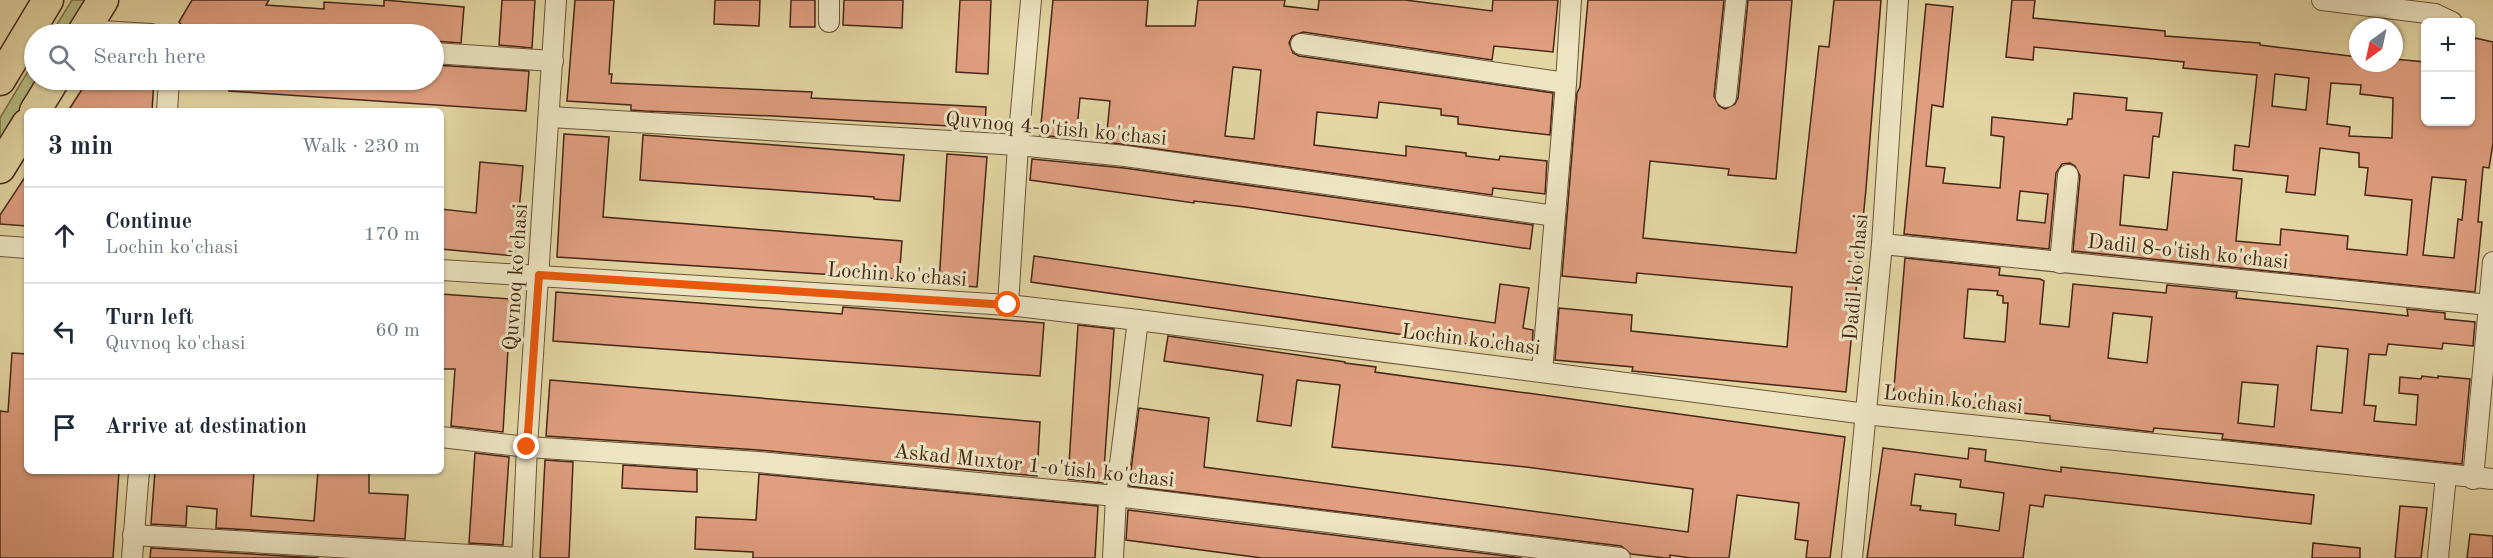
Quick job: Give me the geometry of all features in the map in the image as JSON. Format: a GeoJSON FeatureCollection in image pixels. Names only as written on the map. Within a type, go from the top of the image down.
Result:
{"type":"FeatureCollection","features":[{"type":"Feature","properties":{"kind":"highway"},"geometry":{"type":"LineString","coordinates":[[34,24],[48,0]]}},
{"type":"Feature","properties":{"kind":"highway"},"geometry":{"type":"LineString","coordinates":[[88,24],[104,0]]}},
{"type":"Feature","properties":{"kind":"highway"},"geometry":{"type":"LineString","coordinates":[[0,80],[24,40]]}},
{"type":"Feature","properties":{"kind":"highway"},"geometry":{"type":"LineString","coordinates":[[37,108],[48,90]]}},
{"type":"Feature","properties":{"kind":"highway"},"geometry":{"type":"LineString","coordinates":[[0,168],[24,129]]}},
{"type":"Feature","properties":{"kind":"street","name":"Quvnoq ko'chasi"},"geometry":{"type":"LineString","coordinates":[[522,558],[556,0]]}},
{"type":"Feature","properties":{"kind":"street"},"geometry":{"type":"LineString","coordinates":[[829,0],[829,22]]}},
{"type":"Feature","properties":{"kind":"street"},"geometry":{"type":"LineString","coordinates":[[1008,305],[1018,145],[1031,0]]}},
{"type":"Feature","properties":{"kind":"street"},"geometry":{"type":"LineString","coordinates":[[1542,372],[1571,0]]}},
{"type":"Feature","properties":{"kind":"street"},"geometry":{"type":"LineString","coordinates":[[1726,97],[1736,0]]}},
{"type":"Feature","properties":{"kind":"street","name":"Dadil ko'chasi"},"geometry":{"type":"LineString","coordinates":[[1852,558],[1882,244],[1898,0]]}},
{"type":"Feature","properties":{"kind":"street"},"geometry":{"type":"LineString","coordinates":[[2322,0],[2434,14],[2443,18]]}},
{"type":"Feature","properties":{"kind":"street"},"geometry":{"type":"LineString","coordinates":[[1301,44],[1566,83]]}},
{"type":"Feature","properties":{"kind":"street"},"geometry":{"type":"LineString","coordinates":[[444,54],[554,61]]}},
{"type":"Feature","properties":{"kind":"street"},"geometry":{"type":"LineString","coordinates":[[167,108],[168,90]]}},
{"type":"Feature","properties":{"kind":"street","name":"Quvnoq 4-o'tish ko'chasi"},"geometry":{"type":"LineString","coordinates":[[550,117],[1018,145],[1125,156],[1555,216]]}},
{"type":"Feature","properties":{"kind":"street"},"geometry":{"type":"LineString","coordinates":[[2060,263],[2068,175]]}},
{"type":"Feature","properties":{"kind":"street","name":"Dadil 8-o'tish ko'chasi"},"geometry":{"type":"LineString","coordinates":[[1882,244],[2489,305]]}},
{"type":"Feature","properties":{"kind":"street"},"geometry":{"type":"LineString","coordinates":[[0,246],[24,248]]}},
{"type":"Feature","properties":{"kind":"street"},"geometry":{"type":"LineString","coordinates":[[2483,479],[2489,305],[2493,262]]}},
{"type":"Feature","properties":{"kind":"street","name":"Lochin ko'chasi"},"geometry":{"type":"LineString","coordinates":[[444,270],[1008,305],[1867,414],[2483,479]]}},
{"type":"Feature","properties":{"kind":"street"},"geometry":{"type":"LineString","coordinates":[[1113,558],[1116,496],[1138,320]]}},
{"type":"Feature","properties":{"kind":"street","name":"Askad Muxtor 1-o'tish ko'chasi"},"geometry":{"type":"LineString","coordinates":[[444,437],[527,447],[758,462],[1116,496],[1620,558]]}},
{"type":"Feature","properties":{"kind":"street"},"geometry":{"type":"LineString","coordinates":[[132,558],[139,474]]}},
{"type":"Feature","properties":{"kind":"street"},"geometry":{"type":"LineString","coordinates":[[2438,558],[2446,475]]}},
{"type":"Feature","properties":{"kind":"street"},"geometry":{"type":"LineString","coordinates":[[133,535],[522,558]]}},
{"type":"Feature","properties":{"kind":"green space"},"geometry":{"type":"Polygon","coordinates":[[[72,0],[87,0],[72,24],[57,24],[72,0]]]}},
{"type":"Feature","properties":{"kind":"green space"},"geometry":{"type":"Polygon","coordinates":[[[24,78],[24,90],[33,90],[0,143],[0,118],[24,78]]]}},
{"type":"Feature","properties":{"kind":"building"},"geometry":{"type":"Polygon","coordinates":[[[192,0],[269,0],[266,5],[324,9],[324,2],[384,6],[384,0],[464,7],[461,43],[444,42],[444,24],[181,24],[179,22],[192,0]]]}},
{"type":"Feature","properties":{"kind":"building"},"geometry":{"type":"Polygon","coordinates":[[[502,0],[535,0],[532,48],[499,45],[502,0]]]}},
{"type":"Feature","properties":{"kind":"building"},"geometry":{"type":"Polygon","coordinates":[[[575,0],[614,0],[609,74],[612,74],[611,83],[812,92],[811,98],[986,107],[985,128],[645,111],[631,110],[631,105],[567,101],[575,0]]]}},
{"type":"Feature","properties":{"kind":"building"},"geometry":{"type":"Polygon","coordinates":[[[715,0],[760,0],[759,26],[714,24],[715,0]]]}},
{"type":"Feature","properties":{"kind":"building"},"geometry":{"type":"Polygon","coordinates":[[[791,0],[815,0],[815,27],[790,27],[791,0]]]}},
{"type":"Feature","properties":{"kind":"building"},"geometry":{"type":"Polygon","coordinates":[[[844,0],[903,0],[902,28],[843,25],[844,0]]]}},
{"type":"Feature","properties":{"kind":"building"},"geometry":{"type":"Polygon","coordinates":[[[960,0],[991,0],[988,74],[956,72],[960,0]]]}},
{"type":"Feature","properties":{"kind":"building"},"geometry":{"type":"Polygon","coordinates":[[[1053,0],[1148,0],[1146,26],[1195,26],[1198,0],[1285,0],[1284,6],[1318,10],[1319,0],[1405,0],[1492,11],[1493,0],[1558,0],[1553,52],[1494,46],[1492,60],[1303,32],[1292,36],[1289,43],[1293,53],[1299,56],[1553,93],[1550,135],[1458,124],[1458,117],[1441,115],[1441,109],[1379,102],[1377,118],[1317,112],[1314,145],[1406,156],[1406,146],[1466,153],[1466,156],[1499,160],[1500,156],[1547,161],[1545,194],[1493,188],[1492,195],[1106,142],[1110,101],[1080,98],[1076,139],[1040,135],[1053,0]],[[1233,67],[1225,136],[1254,139],[1261,70],[1233,67]]]}},
{"type":"Feature","properties":{"kind":"building"},"geometry":{"type":"Polygon","coordinates":[[[1588,0],[1724,0],[1714,96],[1719,106],[1725,109],[1735,104],[1738,98],[1748,0],[1792,0],[1776,179],[1728,175],[1729,169],[1650,161],[1643,238],[1796,253],[1819,46],[1829,47],[1834,0],[1881,0],[1866,189],[1846,392],[1632,371],[1633,367],[1555,360],[1559,308],[1632,315],[1631,331],[1787,347],[1792,287],[1637,273],[1636,283],[1562,276],[1577,93],[1580,87],[1588,0]]]}},
{"type":"Feature","properties":{"kind":"building"},"geometry":{"type":"Polygon","coordinates":[[[2012,0],[2035,0],[2033,18],[2165,31],[2165,36],[2260,43],[2260,45],[2349,56],[2349,72],[2403,72],[2403,60],[2421,62],[2421,126],[2475,126],[2475,38],[2493,42],[2493,143],[2489,168],[2483,167],[2478,222],[2482,222],[2475,292],[2073,251],[2080,176],[2075,166],[2070,163],[2062,164],[2056,173],[2049,249],[1904,234],[1926,4],[1953,7],[1943,107],[1932,105],[1926,166],[1945,168],[1943,183],[2000,188],[2004,137],[1991,135],[1992,117],[2067,125],[2068,119],[2072,119],[2074,93],[2127,98],[2126,110],[2162,113],[2159,137],[2153,136],[2149,178],[2124,175],[2120,225],[2167,230],[2173,172],[2242,179],[2236,241],[2280,245],[2281,229],[2348,236],[2347,249],[2407,255],[2412,200],[2365,195],[2368,168],[2359,167],[2359,153],[2320,148],[2315,195],[2286,192],[2288,176],[2233,170],[2235,145],[2249,147],[2257,75],[2183,68],[2184,62],[2034,47],[2033,60],[2006,57],[2012,0]],[[2275,74],[2272,106],[2306,110],[2309,78],[2275,74]],[[2331,83],[2327,124],[2350,127],[2349,136],[2392,138],[2393,98],[2360,94],[2361,85],[2331,83]],[[2432,177],[2423,255],[2454,258],[2458,219],[2462,220],[2466,180],[2432,177]],[[2020,191],[2017,220],[2045,223],[2048,194],[2020,191]]]}},
{"type":"Feature","properties":{"kind":"building"},"geometry":{"type":"Polygon","coordinates":[[[444,66],[529,71],[526,111],[229,91],[444,90],[444,66]]]}},
{"type":"Feature","properties":{"kind":"building"},"geometry":{"type":"Polygon","coordinates":[[[82,90],[153,90],[152,108],[70,108],[82,90]]]}},
{"type":"Feature","properties":{"kind":"building"},"geometry":{"type":"Polygon","coordinates":[[[564,134],[609,137],[603,217],[902,241],[899,279],[557,257],[564,134]]]}},
{"type":"Feature","properties":{"kind":"building"},"geometry":{"type":"Polygon","coordinates":[[[643,135],[904,155],[900,201],[874,199],[874,197],[640,180],[643,135]]]}},
{"type":"Feature","properties":{"kind":"building"},"geometry":{"type":"Polygon","coordinates":[[[947,154],[987,157],[977,287],[939,284],[947,154]]]}},
{"type":"Feature","properties":{"kind":"building"},"geometry":{"type":"Polygon","coordinates":[[[1032,159],[1124,168],[1533,225],[1530,249],[1245,207],[1194,201],[1194,203],[1030,180],[1032,159]]]}},
{"type":"Feature","properties":{"kind":"building"},"geometry":{"type":"Polygon","coordinates":[[[480,162],[523,166],[515,256],[444,249],[444,209],[476,213],[480,162]]]}},
{"type":"Feature","properties":{"kind":"building"},"geometry":{"type":"Polygon","coordinates":[[[24,179],[24,226],[0,224],[0,215],[24,179]]]}},
{"type":"Feature","properties":{"kind":"building"},"geometry":{"type":"Polygon","coordinates":[[[1034,256],[1495,323],[1500,284],[1529,288],[1523,328],[1533,330],[1532,353],[1031,282],[1034,256]]]}},
{"type":"Feature","properties":{"kind":"building"},"geometry":{"type":"Polygon","coordinates":[[[1905,258],[2000,268],[1999,275],[2040,279],[2044,281],[2040,324],[2069,327],[2073,284],[2166,293],[2167,285],[2237,292],[2236,298],[2408,316],[2407,309],[2445,313],[2445,319],[2475,322],[2473,346],[2443,343],[2442,349],[2388,344],[2386,355],[2369,354],[2364,405],[2376,406],[2374,421],[2416,425],[2418,395],[2399,393],[2400,377],[2421,379],[2422,376],[2438,378],[2438,376],[2470,379],[2462,464],[2222,439],[2223,434],[2154,428],[2153,432],[2082,424],[2050,420],[2050,416],[1893,399],[1905,258]],[[1968,289],[1964,338],[2005,342],[2008,303],[2003,303],[2003,296],[1997,295],[1998,291],[1968,289]],[[2113,313],[2108,358],[2147,363],[2152,317],[2113,313]],[[2317,346],[2311,410],[2342,413],[2348,349],[2317,346]],[[2242,382],[2238,423],[2274,427],[2278,385],[2242,382]]]}},
{"type":"Feature","properties":{"kind":"building"},"geometry":{"type":"Polygon","coordinates":[[[556,292],[842,314],[843,307],[1044,323],[1040,376],[553,341],[556,292]]]}},
{"type":"Feature","properties":{"kind":"building"},"geometry":{"type":"Polygon","coordinates":[[[444,294],[511,299],[503,432],[451,426],[455,369],[444,369],[444,294]]]}},
{"type":"Feature","properties":{"kind":"building"},"geometry":{"type":"Polygon","coordinates":[[[1078,325],[1114,329],[1103,483],[1068,479],[1078,325]]]}},
{"type":"Feature","properties":{"kind":"building"},"geometry":{"type":"Polygon","coordinates":[[[1168,336],[1376,367],[1375,372],[1845,437],[1830,558],[1806,558],[1808,541],[1795,539],[1799,503],[1737,495],[1729,558],[1691,558],[1670,555],[1670,558],[1665,558],[1631,554],[1621,546],[1129,486],[1139,408],[1209,418],[1204,467],[1688,532],[1693,489],[1526,467],[1332,447],[1340,385],[1297,380],[1291,426],[1257,421],[1263,375],[1164,361],[1168,336]]]}},
{"type":"Feature","properties":{"kind":"building"},"geometry":{"type":"Polygon","coordinates":[[[12,353],[24,354],[24,474],[119,474],[113,558],[0,558],[0,411],[8,412],[12,353]]]}},
{"type":"Feature","properties":{"kind":"building"},"geometry":{"type":"Polygon","coordinates":[[[550,380],[1040,422],[1037,476],[759,450],[546,436],[550,380]]]}},
{"type":"Feature","properties":{"kind":"building"},"geometry":{"type":"Polygon","coordinates":[[[1883,448],[1968,459],[1969,448],[1986,450],[1985,461],[2061,472],[2061,467],[2314,495],[2311,524],[2045,495],[2043,507],[2030,505],[2023,558],[1867,558],[1883,448]],[[1915,474],[1911,505],[1921,506],[1920,510],[1956,514],[1955,525],[1999,531],[2004,493],[1960,487],[1961,480],[1915,474]]]}},
{"type":"Feature","properties":{"kind":"building"},"geometry":{"type":"Polygon","coordinates":[[[475,453],[509,457],[503,545],[469,543],[475,453]]]}},
{"type":"Feature","properties":{"kind":"building"},"geometry":{"type":"Polygon","coordinates":[[[545,460],[573,462],[569,558],[540,558],[545,460]]]}},
{"type":"Feature","properties":{"kind":"building"},"geometry":{"type":"Polygon","coordinates":[[[623,465],[697,470],[697,492],[622,488],[623,465]]]}},
{"type":"Feature","properties":{"kind":"building"},"geometry":{"type":"Polygon","coordinates":[[[155,474],[254,474],[251,516],[314,521],[318,474],[369,474],[369,493],[408,495],[405,539],[216,528],[217,509],[187,506],[186,526],[151,524],[155,474]]]}},
{"type":"Feature","properties":{"kind":"building"},"geometry":{"type":"Polygon","coordinates":[[[759,474],[1098,506],[1095,558],[753,558],[753,552],[695,549],[696,517],[756,520],[759,474]]]}},
{"type":"Feature","properties":{"kind":"building"},"geometry":{"type":"Polygon","coordinates":[[[2400,506],[2427,508],[2421,558],[2395,558],[2400,506]]]}},
{"type":"Feature","properties":{"kind":"building"},"geometry":{"type":"Polygon","coordinates":[[[1128,510],[1522,558],[1262,558],[1126,540],[1128,510]]]}},
{"type":"Feature","properties":{"kind":"building"},"geometry":{"type":"Polygon","coordinates":[[[2470,534],[2493,536],[2493,558],[2467,558],[2470,534]]]}},
{"type":"Feature","properties":{"kind":"building"},"geometry":{"type":"Polygon","coordinates":[[[2313,543],[2360,548],[2360,558],[2312,558],[2313,543]]]}},
{"type":"Feature","properties":{"kind":"building"},"geometry":{"type":"Polygon","coordinates":[[[151,548],[319,558],[150,558],[151,548]]]}},
{"type":"Feature","properties":{"kind":"route"},"geometry":{"type":"LineString","coordinates":[[527,447],[539,275],[1008,305]]}}]}
